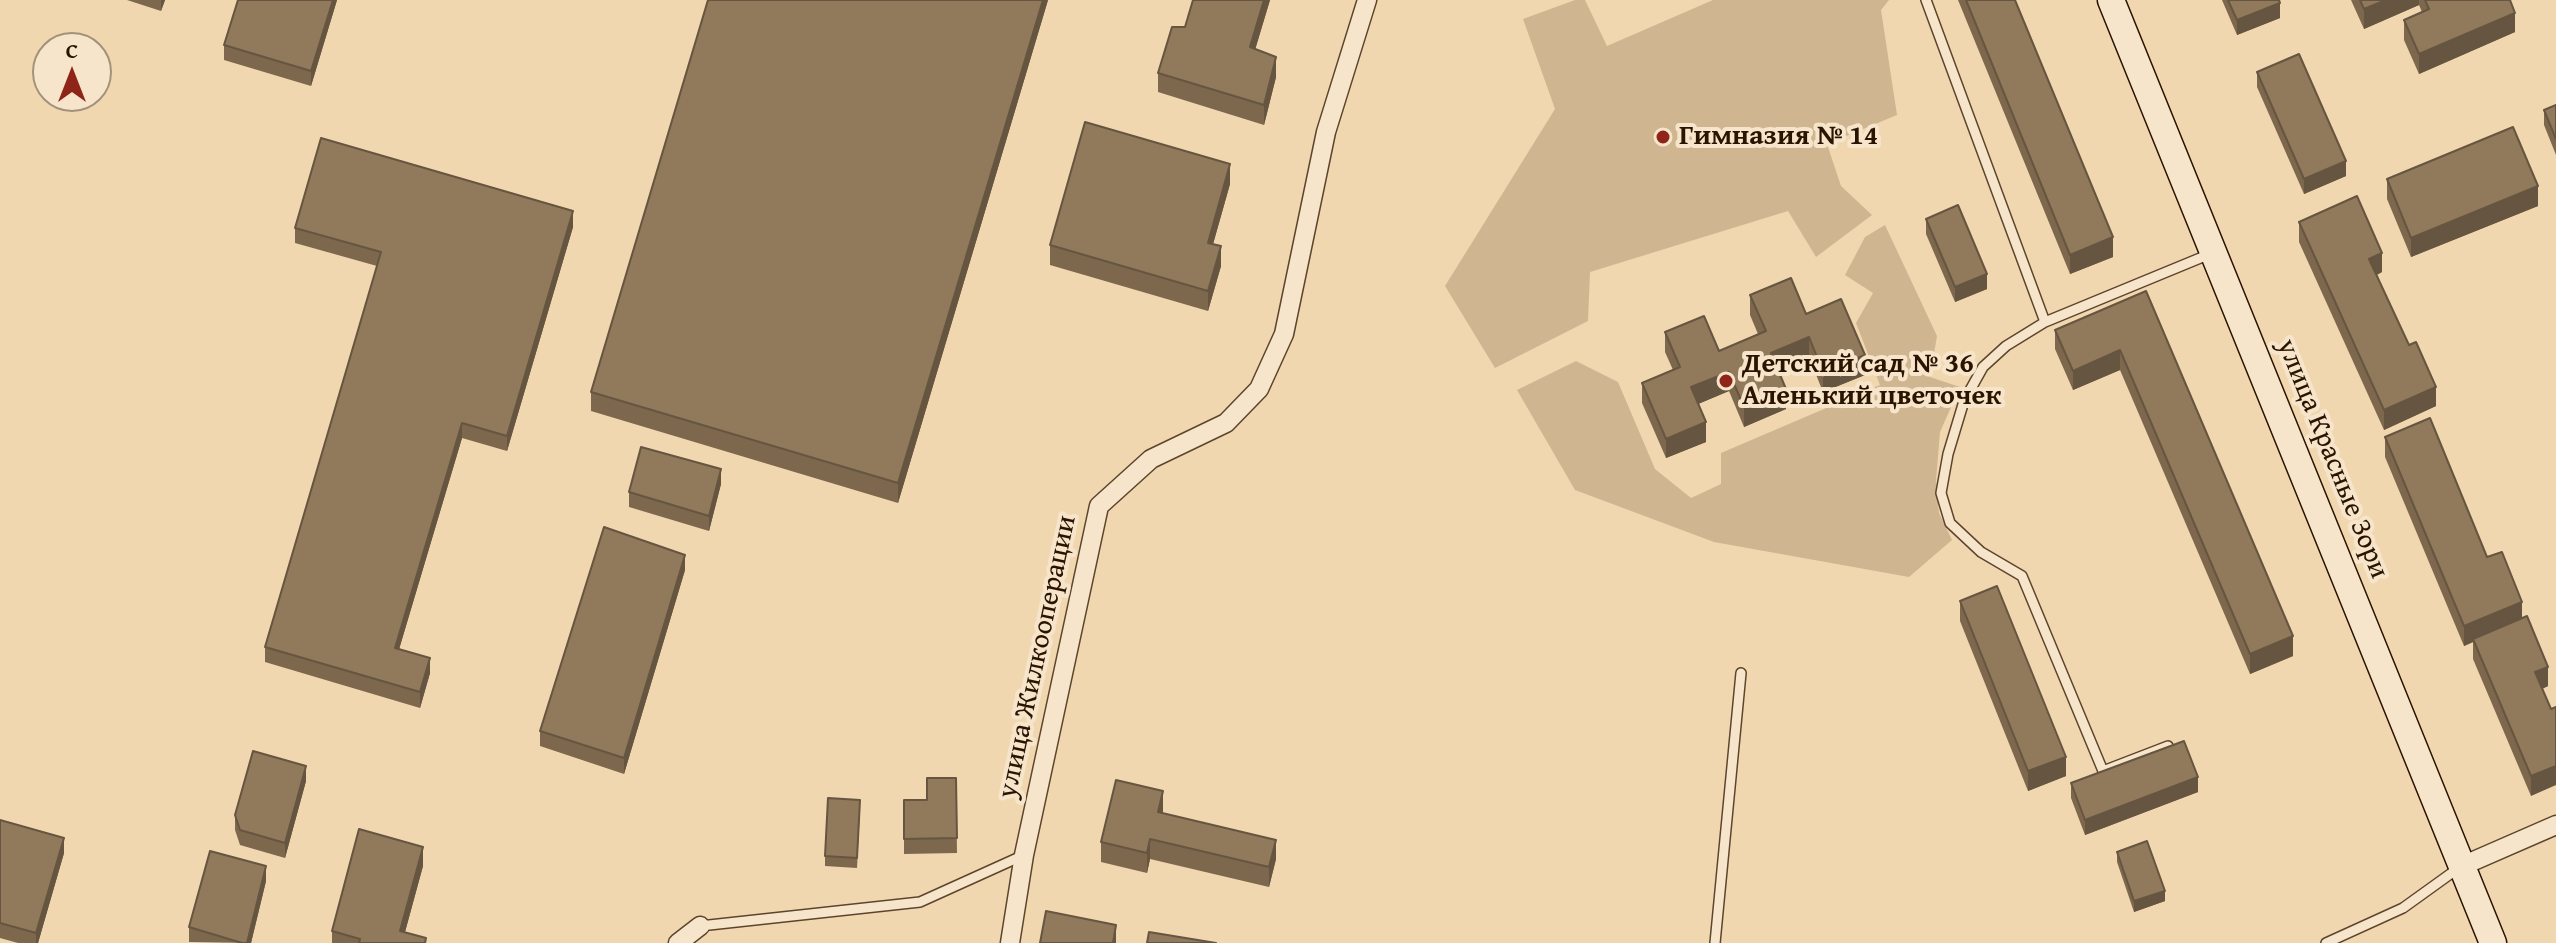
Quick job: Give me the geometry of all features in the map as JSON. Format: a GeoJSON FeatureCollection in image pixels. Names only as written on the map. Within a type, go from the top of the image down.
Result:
{"type":"FeatureCollection","features":[{"type":"Feature","properties":{"kind":"main road","name":"улица Красные Зори"},"geometry":{"type":"LineString","coordinates":[[2111,0],[2493,943]]}},
{"type":"Feature","properties":{"kind":"street","name":"улица Жилкооперации"},"geometry":{"type":"LineString","coordinates":[[1010,943],[1024,855],[1099,506],[1151,459],[1226,423],[1259,389],[1284,334],[1326,132],[1367,0]]}},
{"type":"Feature","properties":{"kind":"street"},"geometry":{"type":"LineString","coordinates":[[2462,866],[2556,825]]}},
{"type":"Feature","properties":{"kind":"street"},"geometry":{"type":"LineString","coordinates":[[678,943],[700,926]]}},
{"type":"Feature","properties":{"kind":"lane"},"geometry":{"type":"LineString","coordinates":[[1926,0],[2045,322]]}},
{"type":"Feature","properties":{"kind":"lane"},"geometry":{"type":"LineString","coordinates":[[2168,746],[2103,771],[2022,576],[1981,552],[1950,523],[1941,493],[1948,454],[1964,401],[1983,367],[2006,346],[2045,322],[2213,252]]}},
{"type":"Feature","properties":{"kind":"lane"},"geometry":{"type":"LineString","coordinates":[[1715,943],[1741,673]]}},
{"type":"Feature","properties":{"kind":"lane"},"geometry":{"type":"LineString","coordinates":[[700,926],[920,902],[1024,855]]}},
{"type":"Feature","properties":{"kind":"lane"},"geometry":{"type":"LineString","coordinates":[[2326,943],[2403,908],[2462,866]]}},
{"type":"Feature","properties":{"kind":"shaded area"},"geometry":{"type":"Polygon","coordinates":[[[1575,0],[1585,0],[1607,46],[1713,0],[1889,0],[1881,10],[1897,115],[1827,144],[1841,186],[1872,215],[1816,257],[1788,211],[1590,272],[1588,321],[1495,368],[1445,286],[1555,109],[1523,19],[1575,0]]]}},
{"type":"Feature","properties":{"kind":"shaded area"},"geometry":{"type":"Polygon","coordinates":[[[1885,225],[1937,336],[1930,377],[1960,387],[1940,432],[1936,481],[1939,513],[1952,540],[1909,577],[1714,542],[1575,490],[1517,390],[1576,361],[1618,382],[1655,469],[1691,498],[1721,484],[1721,453],[1880,385],[1856,323],[1873,293],[1845,275],[1865,237],[1885,225]]]}},
{"type":"Feature","properties":{"kind":"building"},"geometry":{"type":"Polygon","coordinates":[[[238,0],[333,0],[311,71],[224,45],[238,0]]]}},
{"type":"Feature","properties":{"kind":"building"},"geometry":{"type":"Polygon","coordinates":[[[708,0],[1043,0],[898,483],[591,392],[708,0]]]}},
{"type":"Feature","properties":{"kind":"building"},"geometry":{"type":"Polygon","coordinates":[[[1193,0],[1264,0],[1250,47],[1276,57],[1264,105],[1158,73],[1172,27],[1185,27],[1193,0]]]}},
{"type":"Feature","properties":{"kind":"building"},"geometry":{"type":"Polygon","coordinates":[[[1966,0],[2015,0],[2113,237],[2070,255],[1966,0]]]}},
{"type":"Feature","properties":{"kind":"building"},"geometry":{"type":"Polygon","coordinates":[[[2228,0],[2279,0],[2280,3],[2237,20],[2228,0]]]}},
{"type":"Feature","properties":{"kind":"building"},"geometry":{"type":"Polygon","coordinates":[[[2360,0],[2386,0],[2364,9],[2360,0]]]}},
{"type":"Feature","properties":{"kind":"building"},"geometry":{"type":"Polygon","coordinates":[[[2425,0],[2510,0],[2515,13],[2419,54],[2404,20],[2429,9],[2425,0]]]}},
{"type":"Feature","properties":{"kind":"building"},"geometry":{"type":"Polygon","coordinates":[[[2299,54],[2346,161],[2304,179],[2257,72],[2299,54]]]}},
{"type":"Feature","properties":{"kind":"building"},"geometry":{"type":"Polygon","coordinates":[[[2556,105],[2556,139],[2544,110],[2556,105]]]}},
{"type":"Feature","properties":{"kind":"building"},"geometry":{"type":"Polygon","coordinates":[[[1085,122],[1230,164],[1208,243],[1221,246],[1208,291],[1050,245],[1085,122]]]}},
{"type":"Feature","properties":{"kind":"building"},"geometry":{"type":"Polygon","coordinates":[[[2513,127],[2538,186],[2411,238],[2387,179],[2513,127]]]}},
{"type":"Feature","properties":{"kind":"building"},"geometry":{"type":"Polygon","coordinates":[[[321,138],[573,211],[507,436],[462,423],[395,648],[430,658],[420,692],[265,647],[381,252],[295,228],[321,138]]]}},
{"type":"Feature","properties":{"kind":"building"},"geometry":{"type":"Polygon","coordinates":[[[2357,196],[2382,253],[2369,259],[2409,345],[2416,342],[2436,387],[2384,410],[2299,222],[2357,196]]]}},
{"type":"Feature","properties":{"kind":"building"},"geometry":{"type":"Polygon","coordinates":[[[1958,205],[1987,274],[1955,287],[1926,219],[1958,205]]]}},
{"type":"Feature","properties":{"kind":"building","name":"Детский сад № 36 Аленький цветочек"},"geometry":{"type":"Polygon","coordinates":[[[1791,278],[1806,314],[1841,299],[1865,355],[1823,372],[1809,337],[1771,353],[1786,389],[1744,407],[1729,372],[1691,387],[1706,422],[1666,439],[1642,383],[1680,367],[1665,332],[1704,316],[1719,351],[1766,331],[1750,295],[1791,278]]]}},
{"type":"Feature","properties":{"kind":"building"},"geometry":{"type":"Polygon","coordinates":[[[2146,291],[2293,636],[2250,654],[2120,350],[2073,371],[2055,330],[2146,291]]]}},
{"type":"Feature","properties":{"kind":"building"},"geometry":{"type":"Polygon","coordinates":[[[2430,418],[2487,557],[2502,552],[2522,602],[2464,626],[2385,437],[2430,418]]]}},
{"type":"Feature","properties":{"kind":"building"},"geometry":{"type":"Polygon","coordinates":[[[641,447],[721,469],[709,516],[629,492],[641,447]]]}},
{"type":"Feature","properties":{"kind":"building"},"geometry":{"type":"Polygon","coordinates":[[[604,527],[685,555],[624,758],[540,731],[604,527]]]}},
{"type":"Feature","properties":{"kind":"building"},"geometry":{"type":"Polygon","coordinates":[[[1997,586],[2066,757],[2028,771],[1960,601],[1997,586]]]}},
{"type":"Feature","properties":{"kind":"building"},"geometry":{"type":"Polygon","coordinates":[[[2527,616],[2548,667],[2535,672],[2551,709],[2556,707],[2556,766],[2531,776],[2473,639],[2527,616]]]}},
{"type":"Feature","properties":{"kind":"building"},"geometry":{"type":"Polygon","coordinates":[[[2184,741],[2198,777],[2085,820],[2071,783],[2184,741]]]}},
{"type":"Feature","properties":{"kind":"building"},"geometry":{"type":"Polygon","coordinates":[[[253,751],[306,766],[285,843],[240,830],[235,815],[253,751]]]}},
{"type":"Feature","properties":{"kind":"building"},"geometry":{"type":"Polygon","coordinates":[[[927,778],[956,778],[957,838],[904,839],[904,800],[927,800],[927,778]]]}},
{"type":"Feature","properties":{"kind":"building"},"geometry":{"type":"Polygon","coordinates":[[[1116,780],[1163,791],[1158,812],[1276,840],[1269,867],[1150,839],[1147,853],[1101,842],[1116,780]]]}},
{"type":"Feature","properties":{"kind":"building"},"geometry":{"type":"Polygon","coordinates":[[[828,798],[860,800],[857,858],[825,856],[828,798]]]}},
{"type":"Feature","properties":{"kind":"building"},"geometry":{"type":"Polygon","coordinates":[[[0,820],[64,838],[36,933],[0,923],[0,820]]]}},
{"type":"Feature","properties":{"kind":"building"},"geometry":{"type":"Polygon","coordinates":[[[359,829],[423,847],[400,931],[426,938],[425,943],[359,943],[360,939],[332,931],[359,829]]]}},
{"type":"Feature","properties":{"kind":"building"},"geometry":{"type":"Polygon","coordinates":[[[2147,841],[2165,891],[2134,901],[2117,852],[2147,841]]]}},
{"type":"Feature","properties":{"kind":"building"},"geometry":{"type":"Polygon","coordinates":[[[210,851],[266,866],[247,943],[189,927],[210,851]]]}},
{"type":"Feature","properties":{"kind":"building"},"geometry":{"type":"Polygon","coordinates":[[[1046,911],[1116,925],[1113,943],[1040,943],[1046,911]]]}},
{"type":"Feature","properties":{"kind":"building"},"geometry":{"type":"Polygon","coordinates":[[[1149,932],[1216,943],[1147,943],[1149,932]]]}},
{"type":"Feature","properties":{"kind":"place","name":"Гимназия № 14"},"geometry":{"type":"Point","coordinates":[1663,137]}},
{"type":"Feature","properties":{"kind":"place","name":"Детский сад № 36 Аленький цветочек"},"geometry":{"type":"Point","coordinates":[1726,381]}}]}
